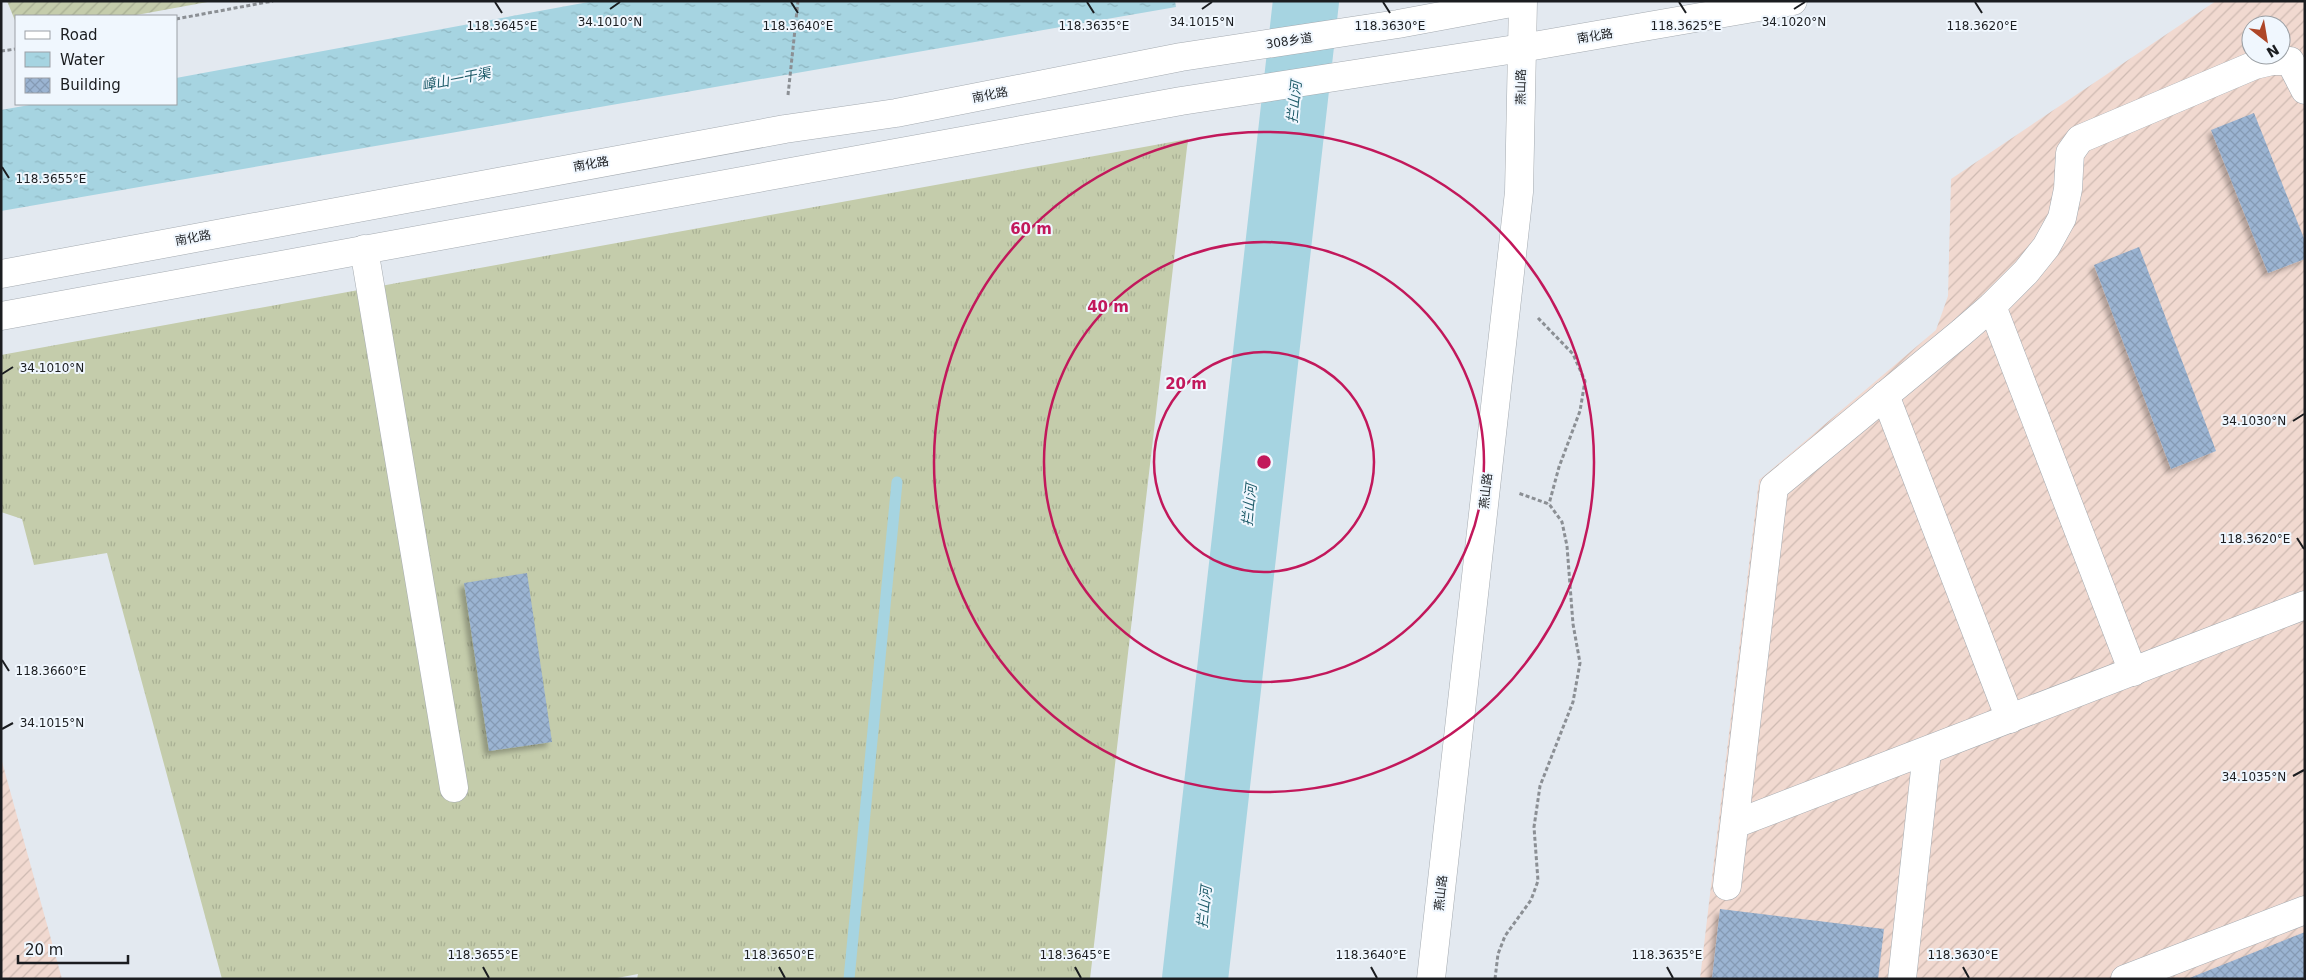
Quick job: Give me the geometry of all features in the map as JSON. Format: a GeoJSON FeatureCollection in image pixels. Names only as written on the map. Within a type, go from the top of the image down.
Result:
{"type":"FeatureCollection","features":[{"type":"Feature","properties":{"kind":"main road","name":"308乡道"},"geometry":{"type":"LineString","coordinates":[[1181,58],[1398,24],[1522,1]]}},
{"type":"Feature","properties":{"kind":"main road","name":"燕山路"},"geometry":{"type":"LineString","coordinates":[[1431,979],[1519,192],[1522,1]]}},
{"type":"Feature","properties":{"kind":"main road","name":"南化路"},"geometry":{"type":"LineString","coordinates":[[364,250],[1181,101],[1522,48],[1793,1]]}},
{"type":"Feature","properties":{"kind":"main road","name":"南化路"},"geometry":{"type":"LineString","coordinates":[[1,274],[785,129],[896,113],[1181,58]]}},
{"type":"Feature","properties":{"kind":"main road"},"geometry":{"type":"LineString","coordinates":[[1727,886],[1774,487],[1992,306],[2026,272],[2046,247],[2062,218],[2068,189],[2070,153],[2080,139],[2255,66],[2272,61],[2290,61],[2305,90]]}},
{"type":"Feature","properties":{"kind":"main road"},"geometry":{"type":"LineString","coordinates":[[1,316],[364,250],[454,788]]}},
{"type":"Feature","properties":{"kind":"main road"},"geometry":{"type":"LineString","coordinates":[[1992,306],[2133,672]]}},
{"type":"Feature","properties":{"kind":"main road"},"geometry":{"type":"LineString","coordinates":[[1886,395],[2010,719]]}},
{"type":"Feature","properties":{"kind":"main road"},"geometry":{"type":"LineString","coordinates":[[1735,824],[1927,752],[2305,605]]}},
{"type":"Feature","properties":{"kind":"main road"},"geometry":{"type":"LineString","coordinates":[[1902,979],[1927,752]]}},
{"type":"Feature","properties":{"kind":"main road"},"geometry":{"type":"LineString","coordinates":[[2125,979],[2305,910]]}},
{"type":"Feature","properties":{"kind":"path"},"geometry":{"type":"LineString","coordinates":[[178,19],[273,1]]}},
{"type":"Feature","properties":{"kind":"path"},"geometry":{"type":"LineString","coordinates":[[788,84],[798,1]]}},
{"type":"Feature","properties":{"kind":"path"},"geometry":{"type":"LineString","coordinates":[[1,51],[15,49]]}},
{"type":"Feature","properties":{"kind":"path"},"geometry":{"type":"LineString","coordinates":[[1508,294],[1549,328],[1573,354],[1585,381],[1580,411],[1559,467],[1549,504]]}},
{"type":"Feature","properties":{"kind":"path"},"geometry":{"type":"LineString","coordinates":[[1487,482],[1549,504],[1562,522],[1567,546],[1573,624],[1580,663],[1573,702],[1540,786],[1534,827],[1538,881],[1531,900],[1505,936],[1498,954],[1495,979]]}},
{"type":"Feature","properties":{"kind":"shaded area"},"geometry":{"type":"Polygon","coordinates":[[[2216,1],[2305,1],[2305,979],[1700,979],[1759,480],[1936,330],[1948,296],[1951,179],[2216,1]]]}},
{"type":"Feature","properties":{"kind":"shaded area"},"geometry":{"type":"Polygon","coordinates":[[[1,758],[62,979],[1,979],[1,758]]]}},
{"type":"Feature","properties":{"kind":"green space"},"geometry":{"type":"Polygon","coordinates":[[[7,1],[213,1],[136,15],[15,15],[15,21],[7,1]]]}},
{"type":"Feature","properties":{"kind":"green space"},"geometry":{"type":"Polygon","coordinates":[[[1188,139],[1090,979],[637,979],[638,974],[612,979],[222,979],[107,553],[34,565],[22,519],[1,512],[1,355],[1188,139]]]}},
{"type":"Feature","properties":{"kind":"water","name":"嶂山一干渠"},"geometry":{"type":"Polygon","coordinates":[[[594,1],[1175,1],[1176,7],[1,211],[1,110],[29,105],[178,105],[178,78],[594,1]]]}},
{"type":"Feature","properties":{"kind":"building"},"geometry":{"type":"Polygon","coordinates":[[[2254,113],[2305,241],[2305,259],[2268,273],[2211,130],[2254,113]]]}},
{"type":"Feature","properties":{"kind":"building"},"geometry":{"type":"Polygon","coordinates":[[[2139,247],[2216,451],[2171,469],[2094,265],[2139,247]]]}},
{"type":"Feature","properties":{"kind":"building"},"geometry":{"type":"Polygon","coordinates":[[[527,573],[552,742],[489,751],[464,583],[527,573]]]}},
{"type":"Feature","properties":{"kind":"building"},"geometry":{"type":"Polygon","coordinates":[[[1720,909],[1884,929],[1878,979],[1712,979],[1720,909]]]}},
{"type":"Feature","properties":{"kind":"building"},"geometry":{"type":"Polygon","coordinates":[[[2305,932],[2305,979],[2187,979],[2305,932]]]}},
{"type":"Feature","properties":{"kind":"waterway","name":"拦山河"},"geometry":{"type":"LineString","coordinates":[[1195,979],[1306,1]]}},
{"type":"Feature","properties":{"kind":"waterway"},"geometry":{"type":"LineString","coordinates":[[849,979],[897,482]]}}]}
